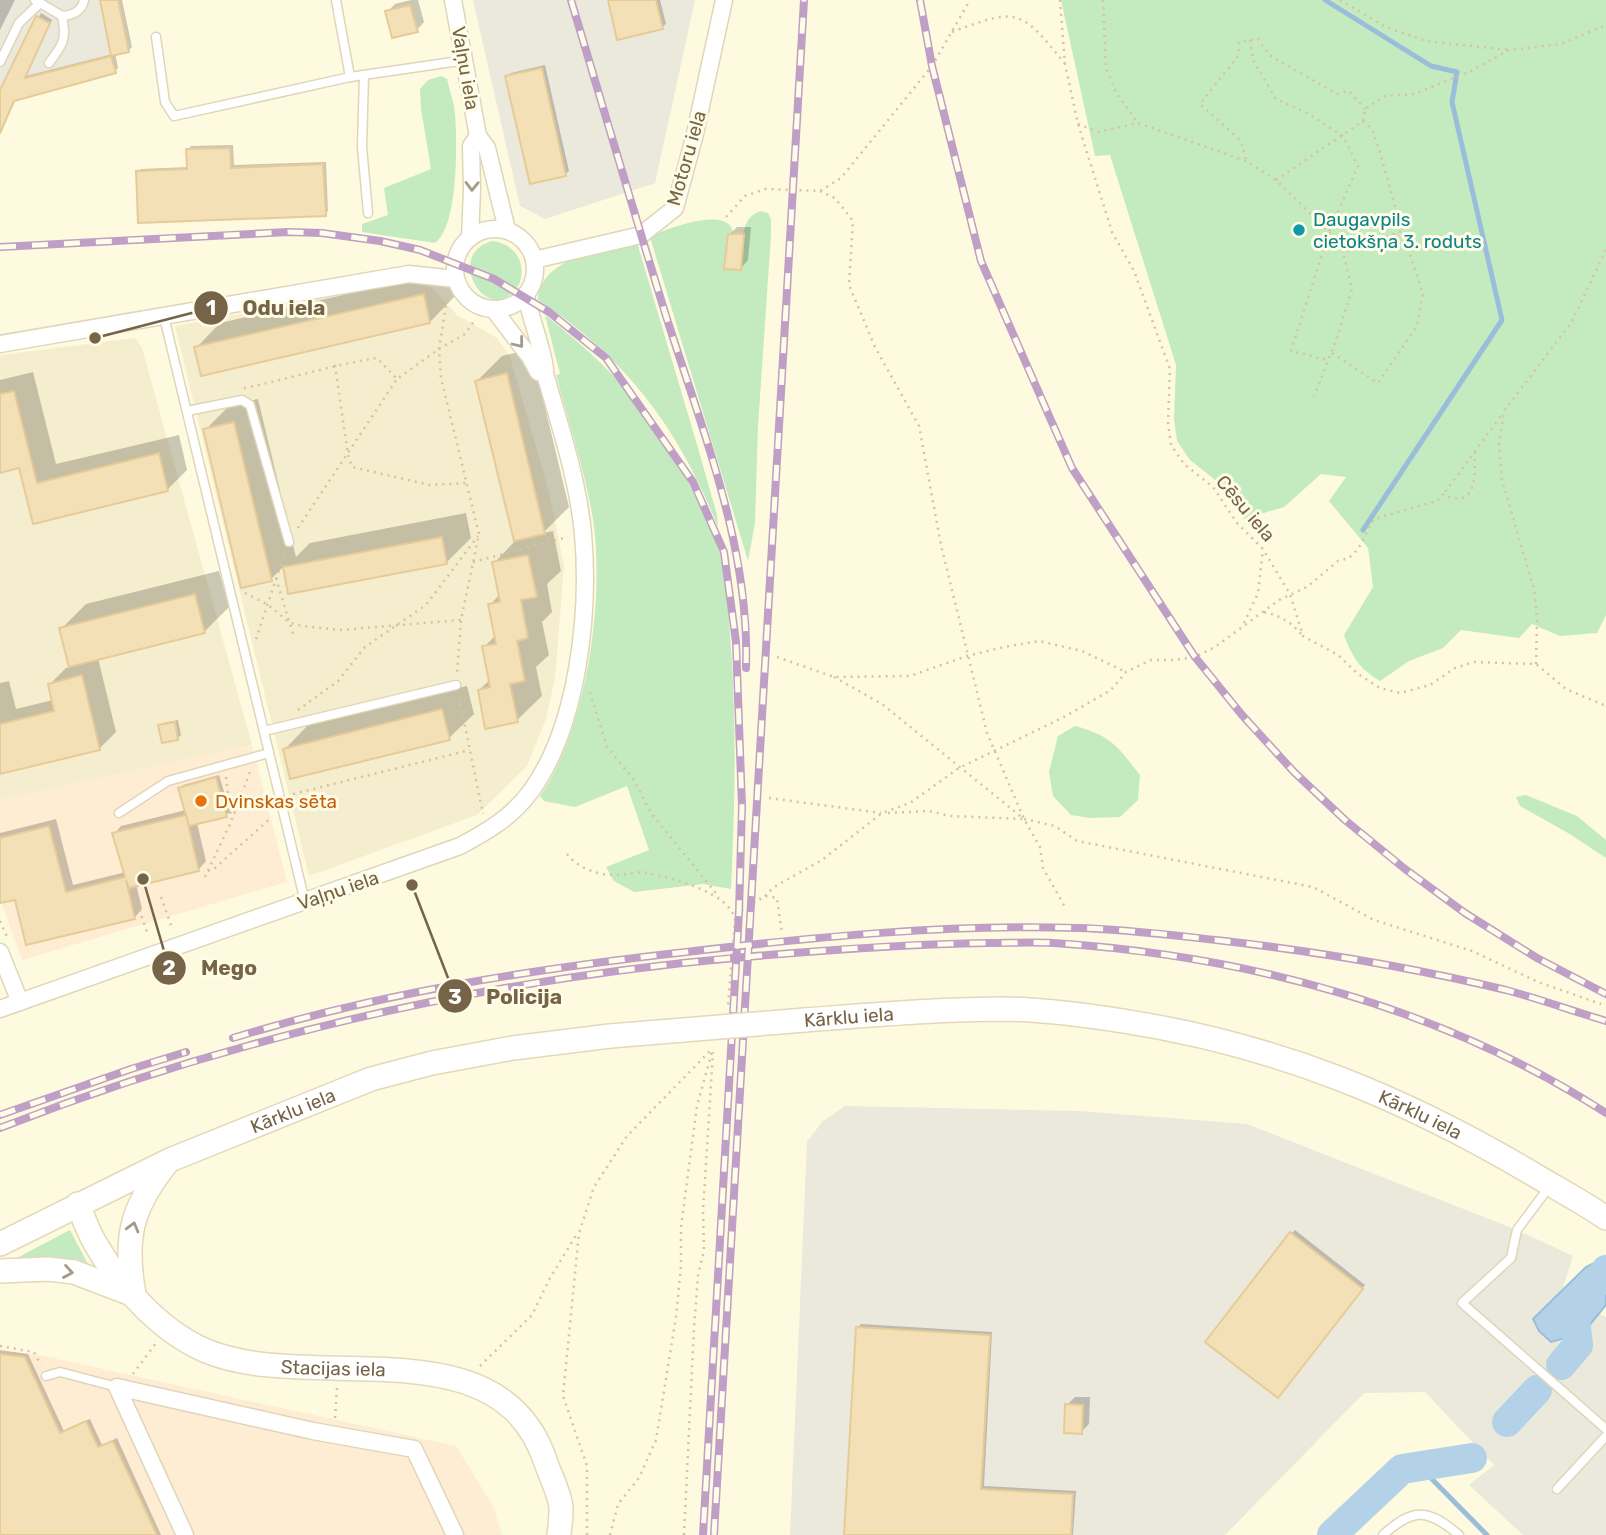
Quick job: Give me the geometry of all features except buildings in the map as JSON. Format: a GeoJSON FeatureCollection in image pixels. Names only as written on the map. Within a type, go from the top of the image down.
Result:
{"type":"FeatureCollection","features":[{"type":"Feature","properties":{"kind":"street","name":"Vaļņu iela"},"geometry":{"type":"LineString","coordinates":[[453,0],[478,136]]}},
{"type":"Feature","properties":{"kind":"street","name":"Motoru iela"},"geometry":{"type":"LineString","coordinates":[[534,260],[641,236],[675,208],[694,138],[724,0]]}},
{"type":"Feature","properties":{"kind":"street"},"geometry":{"type":"LineString","coordinates":[[470,237],[471,146],[478,136],[487,148],[507,230]]}},
{"type":"Feature","properties":{"kind":"street"},"geometry":{"type":"LineString","coordinates":[[507,230],[529,247],[534,260],[536,273],[533,285],[526,296],[506,309],[494,310],[469,301],[455,279],[458,253],[470,237],[481,231],[507,230]]}},
{"type":"Feature","properties":{"kind":"street"},"geometry":{"type":"LineString","coordinates":[[0,344],[409,274],[455,279]]}},
{"type":"Feature","properties":{"kind":"street","name":"Vaļņu iela"},"geometry":{"type":"LineString","coordinates":[[0,1009],[460,846],[493,828],[512,813],[541,775],[557,743],[577,664],[584,605],[583,535],[561,429],[545,374],[547,366],[532,325],[526,296]]}},
{"type":"Feature","properties":{"kind":"street"},"geometry":{"type":"LineString","coordinates":[[494,310],[530,357],[538,372],[545,374]]}},
{"type":"Feature","properties":{"kind":"street"},"geometry":{"type":"LineString","coordinates":[[0,952],[20,1002]]}},
{"type":"Feature","properties":{"kind":"street","name":"Kārklu iela"},"geometry":{"type":"LineString","coordinates":[[0,1244],[170,1160],[371,1079],[432,1063],[513,1048],[610,1036],[907,1012],[1009,1009],[1091,1016],[1177,1029],[1253,1048],[1350,1080],[1484,1145],[1606,1218]]}},
{"type":"Feature","properties":{"kind":"street"},"geometry":{"type":"LineString","coordinates":[[134,1294],[128,1264],[129,1241],[138,1207],[170,1160]]}},
{"type":"Feature","properties":{"kind":"street","name":"Stacijas iela"},"geometry":{"type":"LineString","coordinates":[[78,1204],[93,1241],[114,1273],[168,1327],[203,1349],[234,1360],[266,1364],[434,1373],[465,1381],[501,1399],[522,1419],[540,1444],[561,1506],[559,1535]]}},
{"type":"Feature","properties":{"kind":"street"},"geometry":{"type":"LineString","coordinates":[[0,1271],[48,1269],[74,1272],[134,1294]]}},
{"type":"Feature","properties":{"kind":"street"},"geometry":{"type":"LineString","coordinates":[[117,1387],[186,1535]]}},
{"type":"Feature","properties":{"kind":"street"},"geometry":{"type":"LineString","coordinates":[[117,1387],[324,1433],[414,1449],[455,1535]]}},
{"type":"Feature","properties":{"kind":"lane"},"geometry":{"type":"LineString","coordinates":[[0,62],[19,23],[38,1],[62,16],[74,14],[84,0]]}},
{"type":"Feature","properties":{"kind":"lane"},"geometry":{"type":"LineString","coordinates":[[336,0],[350,77]]}},
{"type":"Feature","properties":{"kind":"lane"},"geometry":{"type":"LineString","coordinates":[[49,62],[60,49],[66,33],[62,16]]}},
{"type":"Feature","properties":{"kind":"lane"},"geometry":{"type":"LineString","coordinates":[[156,37],[165,102],[174,116],[350,77],[466,60]]}},
{"type":"Feature","properties":{"kind":"lane"},"geometry":{"type":"LineString","coordinates":[[363,75],[362,147],[368,213]]}},
{"type":"Feature","properties":{"kind":"lane"},"geometry":{"type":"LineString","coordinates":[[164,317],[305,902]]}},
{"type":"Feature","properties":{"kind":"lane"},"geometry":{"type":"LineString","coordinates":[[187,411],[243,400],[250,405],[289,542]]}},
{"type":"Feature","properties":{"kind":"lane"},"geometry":{"type":"LineString","coordinates":[[264,731],[456,685]]}},
{"type":"Feature","properties":{"kind":"lane"},"geometry":{"type":"LineString","coordinates":[[119,813],[168,781],[269,753]]}},
{"type":"Feature","properties":{"kind":"lane"},"geometry":{"type":"LineString","coordinates":[[1550,1184],[1517,1230],[1511,1258],[1462,1303],[1606,1429]]}},
{"type":"Feature","properties":{"kind":"lane"},"geometry":{"type":"LineString","coordinates":[[46,1376],[60,1372],[117,1387]]}},
{"type":"Feature","properties":{"kind":"lane"},"geometry":{"type":"LineString","coordinates":[[1557,1489],[1606,1436]]}},
{"type":"Feature","properties":{"kind":"lane"},"geometry":{"type":"LineString","coordinates":[[1383,1535],[1400,1520],[1420,1514],[1440,1518],[1459,1535]]}},
{"type":"Feature","properties":{"kind":"path"},"geometry":{"type":"LineString","coordinates":[[820,191],[841,178],[932,66],[970,0]]}},
{"type":"Feature","properties":{"kind":"path","name":"Cēsu iela"},"geometry":{"type":"LineString","coordinates":[[1059,0],[1065,64],[1078,124],[1112,232],[1133,271],[1170,369],[1168,424],[1171,445],[1184,464],[1213,487],[1237,523],[1263,549],[1290,594],[1303,636]]}},
{"type":"Feature","properties":{"kind":"path"},"geometry":{"type":"LineString","coordinates":[[1103,0],[1106,68],[1117,94],[1139,123]]}},
{"type":"Feature","properties":{"kind":"path"},"geometry":{"type":"LineString","coordinates":[[1340,0],[1386,27],[1426,41],[1509,50],[1561,44],[1606,25]]}},
{"type":"Feature","properties":{"kind":"path"},"geometry":{"type":"LineString","coordinates":[[951,32],[989,18],[1021,17],[1042,36],[1065,64]]}},
{"type":"Feature","properties":{"kind":"path"},"geometry":{"type":"LineString","coordinates":[[1246,161],[1241,141],[1200,104],[1238,56],[1239,43],[1258,39],[1269,55],[1336,94],[1349,91],[1365,109]]}},
{"type":"Feature","properties":{"kind":"path"},"geometry":{"type":"LineString","coordinates":[[1250,40],[1253,60],[1276,99],[1309,114],[1343,136],[1358,166],[1329,232],[1291,351],[1328,360]]}},
{"type":"Feature","properties":{"kind":"path"},"geometry":{"type":"LineString","coordinates":[[1276,180],[1363,121],[1365,109],[1385,96],[1414,94],[1464,74],[1509,50]]}},
{"type":"Feature","properties":{"kind":"path"},"geometry":{"type":"LineString","coordinates":[[1332,352],[1378,383],[1417,326],[1423,294],[1376,140],[1363,121]]}},
{"type":"Feature","properties":{"kind":"path"},"geometry":{"type":"LineString","coordinates":[[1078,124],[1098,132],[1139,123],[1246,161],[1276,180],[1329,232],[1343,252],[1352,289],[1332,352],[1314,396]]}},
{"type":"Feature","properties":{"kind":"path"},"geometry":{"type":"LineString","coordinates":[[726,218],[746,197],[765,190],[820,191],[835,198],[853,221],[849,285],[875,347],[919,426],[941,545],[987,733],[1024,820],[1040,847],[1043,868],[1065,907]]}},
{"type":"Feature","properties":{"kind":"path"},"geometry":{"type":"LineString","coordinates":[[1343,252],[1402,231]]}},
{"type":"Feature","properties":{"kind":"path"},"geometry":{"type":"LineString","coordinates":[[734,912],[739,912],[774,887],[822,860],[882,813],[910,803],[959,768],[1064,718],[1111,690],[1126,672],[1151,660],[1195,657],[1215,647],[1242,625],[1290,594],[1307,587],[1338,561],[1349,558],[1358,549],[1374,519],[1437,501],[1571,323],[1606,250]]}},
{"type":"Feature","properties":{"kind":"path"},"geometry":{"type":"LineString","coordinates":[[447,299],[439,349],[441,378],[480,534],[461,620],[456,685],[483,815]]}},
{"type":"Feature","properties":{"kind":"path"},"geometry":{"type":"LineString","coordinates":[[248,663],[289,542],[397,379],[465,334],[474,321]]}},
{"type":"Feature","properties":{"kind":"path"},"geometry":{"type":"LineString","coordinates":[[243,400],[243,388],[290,379],[335,365],[377,358],[397,379]]}},
{"type":"Feature","properties":{"kind":"path"},"geometry":{"type":"LineString","coordinates":[[335,365],[352,467],[430,485],[467,483]]}},
{"type":"Feature","properties":{"kind":"path"},"geometry":{"type":"LineString","coordinates":[[1504,411],[1499,446],[1502,481],[1534,589],[1538,620],[1536,664]]}},
{"type":"Feature","properties":{"kind":"path"},"geometry":{"type":"LineString","coordinates":[[1446,491],[1449,497],[1458,500],[1466,497],[1473,488],[1475,452]]}},
{"type":"Feature","properties":{"kind":"path"},"geometry":{"type":"LineString","coordinates":[[284,726],[302,706],[338,681],[365,647],[426,605],[480,534]]}},
{"type":"Feature","properties":{"kind":"path"},"geometry":{"type":"LineString","coordinates":[[473,562],[568,537]]}},
{"type":"Feature","properties":{"kind":"path"},"geometry":{"type":"LineString","coordinates":[[1242,625],[1258,593],[1263,549]]}},
{"type":"Feature","properties":{"kind":"path"},"geometry":{"type":"LineString","coordinates":[[276,578],[293,634]]}},
{"type":"Feature","properties":{"kind":"path"},"geometry":{"type":"LineString","coordinates":[[229,585],[267,604],[290,623],[340,630],[461,620]]}},
{"type":"Feature","properties":{"kind":"path"},"geometry":{"type":"LineString","coordinates":[[1264,612],[1279,615],[1303,636],[1338,655],[1358,674],[1381,688],[1400,693],[1430,685],[1455,668],[1474,662],[1536,664],[1566,689],[1606,706]]}},
{"type":"Feature","properties":{"kind":"path"},"geometry":{"type":"LineString","coordinates":[[834,677],[910,676],[967,656],[1039,641],[1082,651],[1126,672]]}},
{"type":"Feature","properties":{"kind":"path"},"geometry":{"type":"LineString","coordinates":[[777,657],[834,677],[882,704],[1024,820]]}},
{"type":"Feature","properties":{"kind":"path"},"geometry":{"type":"LineString","coordinates":[[577,664],[593,699],[607,747],[634,780],[651,813],[734,912],[730,1001],[726,1013]]}},
{"type":"Feature","properties":{"kind":"path"},"geometry":{"type":"LineString","coordinates":[[279,797],[470,750]]}},
{"type":"Feature","properties":{"kind":"path"},"geometry":{"type":"LineString","coordinates":[[205,877],[231,822],[257,756]]}},
{"type":"Feature","properties":{"kind":"path"},"geometry":{"type":"LineString","coordinates":[[224,764],[231,822]]}},
{"type":"Feature","properties":{"kind":"path"},"geometry":{"type":"LineString","coordinates":[[769,798],[882,813],[929,811],[950,816],[1024,820],[1055,826],[1077,841],[1313,887],[1374,920],[1472,951],[1538,982],[1601,1004]]}},
{"type":"Feature","properties":{"kind":"path"},"geometry":{"type":"LineString","coordinates":[[208,871],[215,868],[282,807]]}},
{"type":"Feature","properties":{"kind":"path"},"geometry":{"type":"LineString","coordinates":[[567,854],[575,865],[600,873],[613,875],[645,872],[720,898]]}},
{"type":"Feature","properties":{"kind":"path"},"geometry":{"type":"LineString","coordinates":[[765,896],[777,898],[782,934]]}},
{"type":"Feature","properties":{"kind":"path"},"geometry":{"type":"LineString","coordinates":[[161,897],[172,928]]}},
{"type":"Feature","properties":{"kind":"path"},"geometry":{"type":"LineString","coordinates":[[137,903],[148,935]]}},
{"type":"Feature","properties":{"kind":"path"},"geometry":{"type":"LineString","coordinates":[[610,1535],[618,1504],[639,1478],[656,1440],[676,1317],[681,1266],[681,1227],[697,1106],[717,1037]]}},
{"type":"Feature","properties":{"kind":"path"},"geometry":{"type":"LineString","coordinates":[[587,1535],[587,1466],[564,1396],[582,1226],[594,1187],[626,1136],[713,1049]]}},
{"type":"Feature","properties":{"kind":"path"},"geometry":{"type":"LineString","coordinates":[[684,1535],[692,1353],[698,1276],[704,1250],[703,1211],[713,1049]]}},
{"type":"Feature","properties":{"kind":"path"},"geometry":{"type":"LineString","coordinates":[[465,1381],[532,1315],[550,1278],[582,1226]]}},
{"type":"Feature","properties":{"kind":"path"},"geometry":{"type":"LineString","coordinates":[[145,1358],[156,1343]]}},
{"type":"Feature","properties":{"kind":"path"},"geometry":{"type":"LineString","coordinates":[[0,1346],[34,1352],[46,1376]]}},
{"type":"Feature","properties":{"kind":"path"},"geometry":{"type":"LineString","coordinates":[[335,1425],[337,1388]]}},
{"type":"Feature","properties":{"kind":"shaded area"},"geometry":{"type":"Polygon","coordinates":[[[0,0],[118,0],[129,52],[112,56],[116,73],[14,101],[0,133],[0,0]]]}},
{"type":"Feature","properties":{"kind":"shaded area"},"geometry":{"type":"Polygon","coordinates":[[[473,0],[695,0],[655,183],[545,219],[520,206],[473,0]]]}},
{"type":"Feature","properties":{"kind":"shaded area"},"geometry":{"type":"Polygon","coordinates":[[[414,282],[431,287],[457,315],[497,338],[510,357],[549,492],[564,566],[555,678],[546,719],[527,766],[477,815],[309,876],[175,326],[414,282]]]}},
{"type":"Feature","properties":{"kind":"shaded area"},"geometry":{"type":"Polygon","coordinates":[[[135,338],[142,348],[252,745],[0,800],[0,355],[135,338]]]}},
{"type":"Feature","properties":{"kind":"shaded area"},"geometry":{"type":"Polygon","coordinates":[[[252,745],[287,882],[22,960],[0,899],[0,800],[252,745]]]}},
{"type":"Feature","properties":{"kind":"shaded area"},"geometry":{"type":"Polygon","coordinates":[[[845,1106],[1079,1111],[1247,1124],[1517,1230],[1573,1256],[1561,1294],[1606,1317],[1606,1535],[1523,1535],[1469,1485],[1494,1465],[1425,1392],[1364,1393],[1225,1535],[790,1535],[807,1142],[822,1122],[845,1106]]]}},
{"type":"Feature","properties":{"kind":"shaded area"},"geometry":{"type":"Polygon","coordinates":[[[0,1351],[34,1354],[456,1446],[493,1506],[502,1535],[0,1535],[0,1351]]]}},
{"type":"Feature","properties":{"kind":"green space"},"geometry":{"type":"Polygon","coordinates":[[[1061,0],[1606,0],[1606,615],[1597,633],[1560,636],[1532,624],[1519,638],[1461,630],[1443,648],[1409,661],[1380,681],[1358,662],[1344,635],[1373,587],[1368,548],[1329,501],[1346,477],[1321,474],[1284,507],[1244,519],[1219,483],[1190,460],[1177,441],[1174,419],[1176,365],[1110,155],[1095,156],[1061,0]]]}},
{"type":"Feature","properties":{"kind":"green space"},"geometry":{"type":"Polygon","coordinates":[[[441,76],[447,79],[453,103],[456,137],[453,200],[443,234],[435,243],[362,232],[362,224],[388,215],[384,188],[431,169],[420,89],[428,80],[441,76]]]}},
{"type":"Feature","properties":{"kind":"green space"},"geometry":{"type":"Polygon","coordinates":[[[761,211],[768,213],[771,219],[771,235],[758,426],[755,523],[748,561],[650,237],[697,221],[722,221],[730,225],[733,234],[728,235],[724,268],[741,270],[745,227],[753,215],[761,211]]]}},
{"type":"Feature","properties":{"kind":"green space"},"geometry":{"type":"Polygon","coordinates":[[[636,239],[698,448],[718,527],[676,441],[641,392],[598,347],[538,300],[541,286],[561,265],[591,252],[636,239]]]}},
{"type":"Feature","properties":{"kind":"green space"},"geometry":{"type":"Polygon","coordinates":[[[492,241],[511,248],[521,264],[519,284],[502,299],[492,299],[482,293],[474,283],[470,271],[471,259],[478,248],[492,241]]]}},
{"type":"Feature","properties":{"kind":"green space"},"geometry":{"type":"Polygon","coordinates":[[[545,315],[616,378],[654,424],[686,477],[720,554],[727,588],[734,698],[731,889],[703,884],[634,892],[614,881],[606,867],[649,850],[627,786],[575,807],[544,801],[540,796],[570,736],[581,700],[589,662],[596,587],[596,551],[590,501],[556,375],[560,374],[545,315]]]}},
{"type":"Feature","properties":{"kind":"green space"},"geometry":{"type":"Polygon","coordinates":[[[1075,726],[1113,743],[1140,775],[1138,800],[1120,817],[1090,818],[1071,815],[1053,796],[1049,772],[1058,736],[1075,726]]]}},
{"type":"Feature","properties":{"kind":"green space"},"geometry":{"type":"Polygon","coordinates":[[[1526,795],[1577,816],[1606,840],[1606,858],[1520,806],[1516,797],[1526,795]]]}},
{"type":"Feature","properties":{"kind":"green space"},"geometry":{"type":"Polygon","coordinates":[[[70,1230],[90,1268],[11,1261],[70,1230]]]}},
{"type":"Feature","properties":{"kind":"water"},"geometry":{"type":"Polygon","coordinates":[[[1606,1257],[1606,1305],[1583,1333],[1551,1342],[1539,1331],[1533,1319],[1586,1267],[1606,1257]]]}},
{"type":"Feature","properties":{"kind":"waterway"},"geometry":{"type":"LineString","coordinates":[[1325,0],[1431,66],[1457,72],[1452,102],[1502,320],[1363,530]]}},
{"type":"Feature","properties":{"kind":"waterway"},"geometry":{"type":"LineString","coordinates":[[1561,1365],[1578,1345],[1574,1310],[1606,1270]]}},
{"type":"Feature","properties":{"kind":"waterway"},"geometry":{"type":"LineString","coordinates":[[1507,1422],[1537,1390]]}},
{"type":"Feature","properties":{"kind":"waterway"},"geometry":{"type":"LineString","coordinates":[[1332,1535],[1402,1469],[1472,1458]]}},
{"type":"Feature","properties":{"kind":"waterway"},"geometry":{"type":"LineString","coordinates":[[1419,1466],[1487,1535]]}},
{"type":"Feature","properties":{"kind":"railway"},"geometry":{"type":"LineString","coordinates":[[571,0],[722,491],[740,579],[746,668]]}},
{"type":"Feature","properties":{"kind":"railway"},"geometry":{"type":"LineString","coordinates":[[714,1535],[804,0]]}},
{"type":"Feature","properties":{"kind":"railway"},"geometry":{"type":"LineString","coordinates":[[920,0],[932,66],[981,261],[1072,468],[1195,657],[1242,715],[1294,772],[1345,820],[1465,913],[1537,958],[1606,994]]}},
{"type":"Feature","properties":{"kind":"railway"},"geometry":{"type":"LineString","coordinates":[[0,247],[288,232],[322,233],[420,250],[494,279],[549,312],[606,358],[693,482],[724,552],[736,642],[742,806],[739,912],[703,1535]]}},
{"type":"Feature","properties":{"kind":"railway"},"geometry":{"type":"LineString","coordinates":[[233,1038],[401,995],[571,966],[832,937],[1028,927],[1146,932],[1326,955],[1506,990],[1606,1021]]}},
{"type":"Feature","properties":{"kind":"railway"},"geometry":{"type":"LineString","coordinates":[[0,1128],[181,1065],[366,1016],[460,996],[555,980],[745,957],[896,946],[1020,943],[1125,949],[1198,960],[1270,974],[1341,993],[1410,1016],[1478,1044],[1544,1076],[1606,1113]]}},
{"type":"Feature","properties":{"kind":"railway"},"geometry":{"type":"LineString","coordinates":[[0,1115],[186,1052]]}},
{"type":"Feature","properties":{"kind":"place","name":"Daugavpils cietokšņa 3. roduts"},"geometry":{"type":"Point","coordinates":[1299,230]}},
{"type":"Feature","properties":{"kind":"place","name":"Odu iela"},"geometry":{"type":"Point","coordinates":[95,338]}},
{"type":"Feature","properties":{"kind":"place","name":"Dvinskas sēta"},"geometry":{"type":"Point","coordinates":[201,801]}},
{"type":"Feature","properties":{"kind":"place","name":"Mego"},"geometry":{"type":"Point","coordinates":[143,879]}},
{"type":"Feature","properties":{"kind":"place","name":"Policija"},"geometry":{"type":"Point","coordinates":[412,885]}}]}
